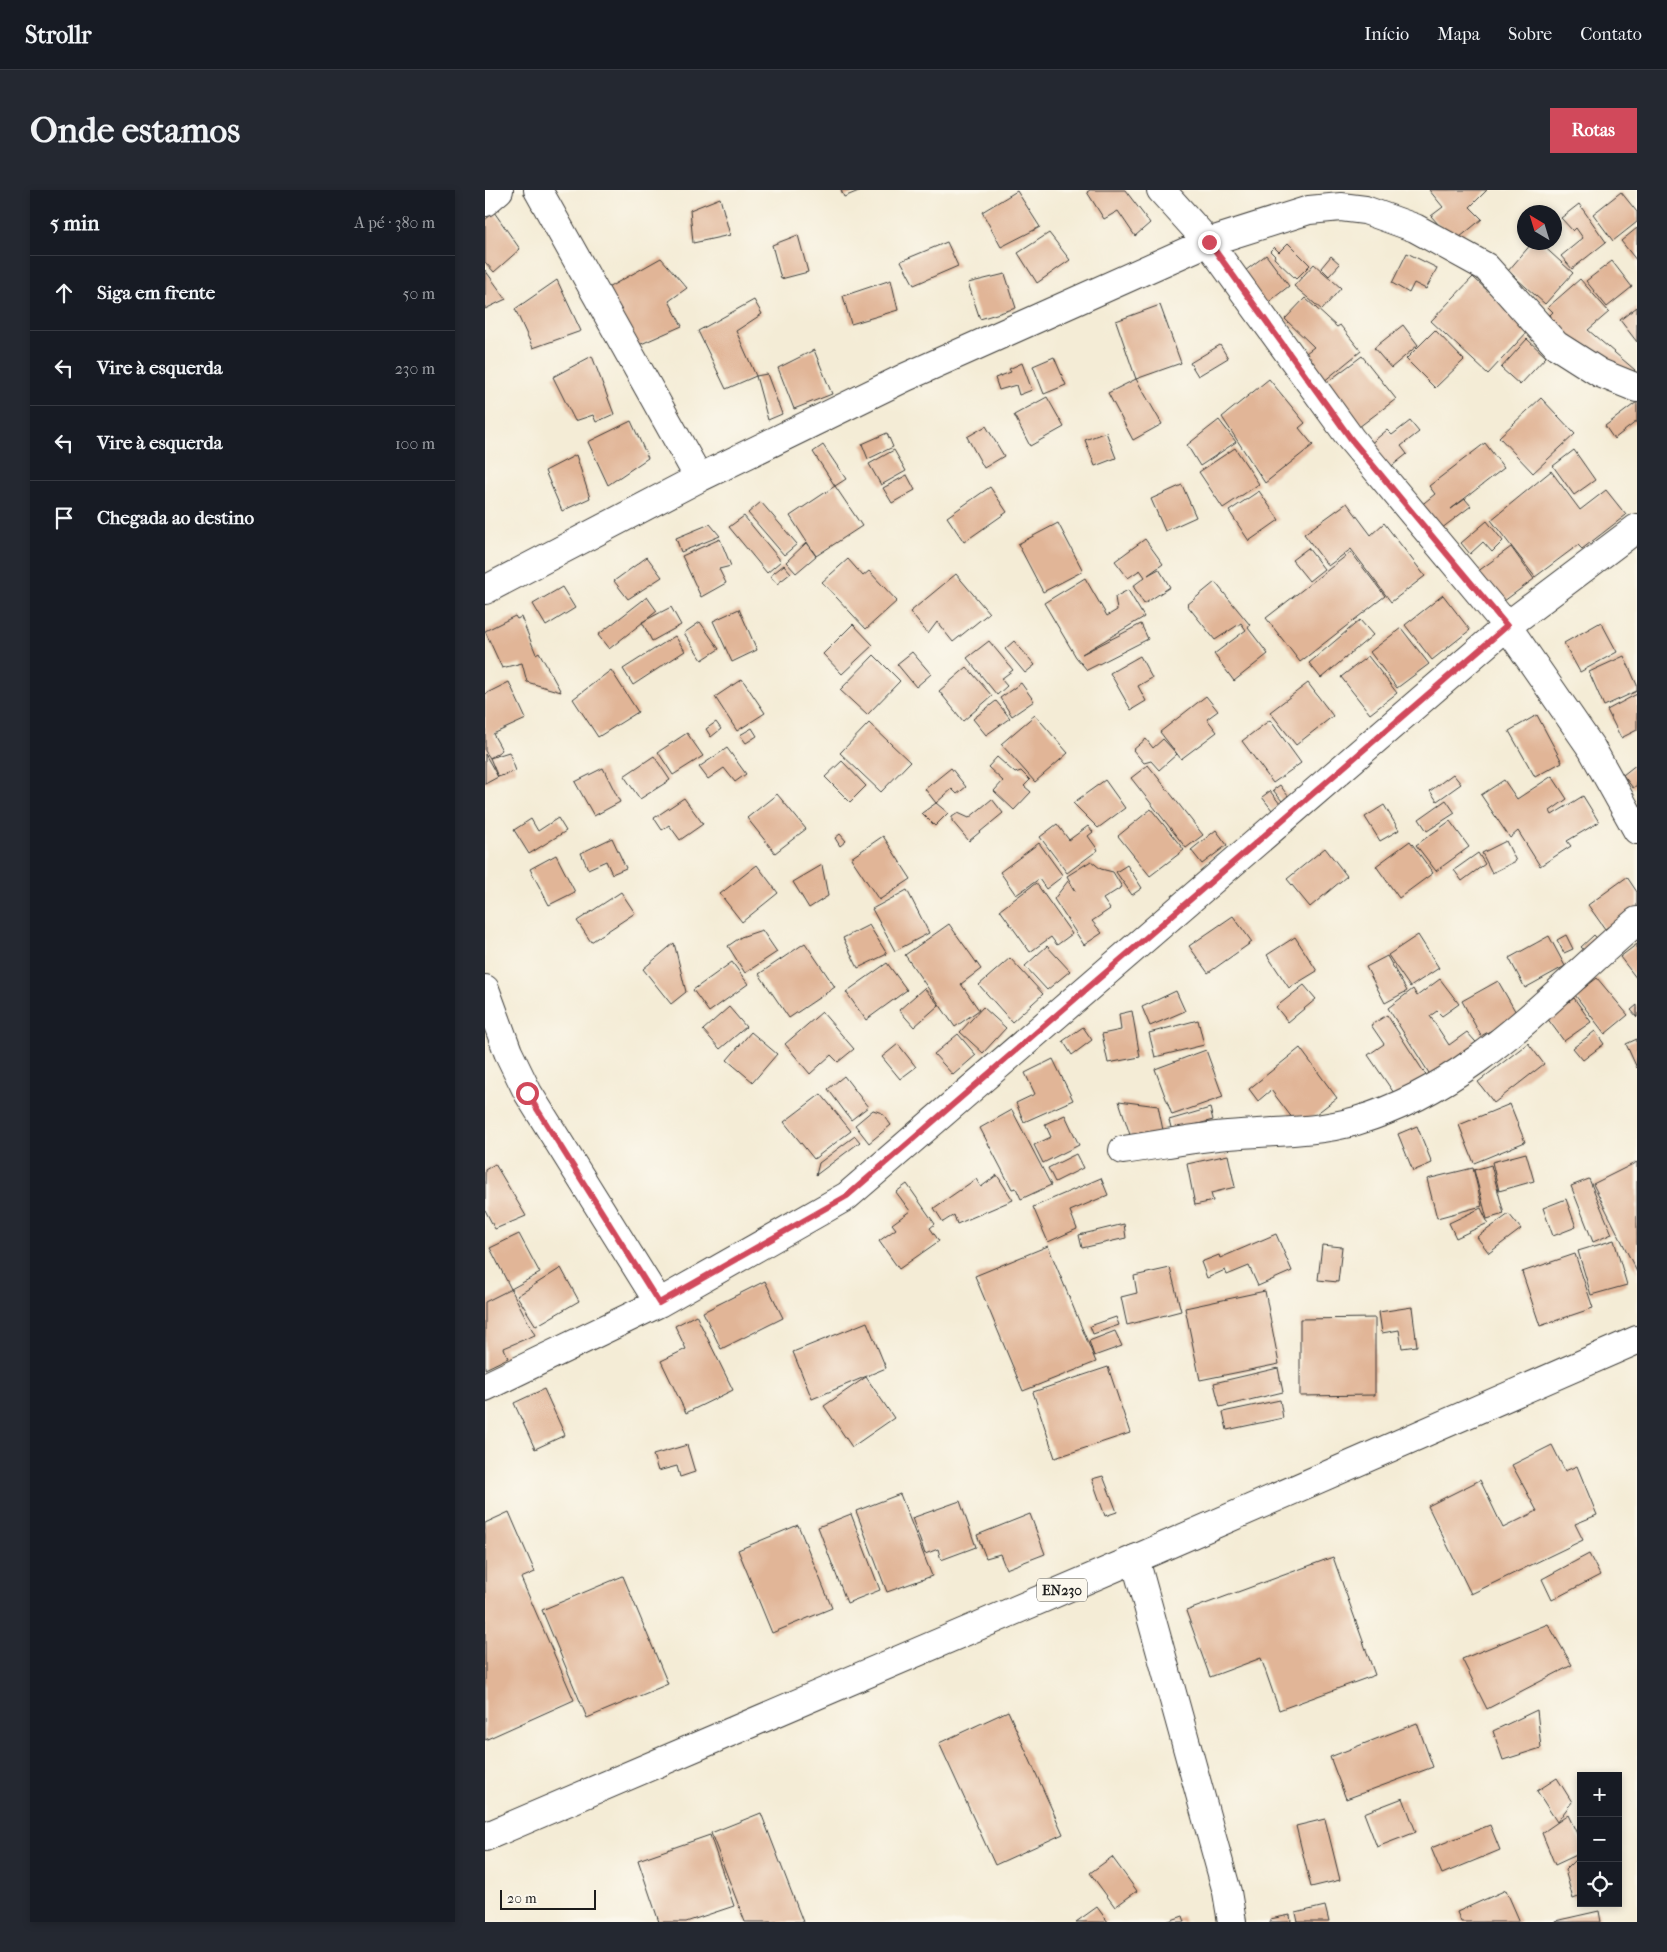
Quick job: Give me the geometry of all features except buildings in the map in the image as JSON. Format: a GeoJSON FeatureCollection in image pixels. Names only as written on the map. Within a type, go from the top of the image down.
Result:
{"type":"FeatureCollection","features":[{"type":"Feature","properties":{"kind":"street"},"geometry":{"type":"LineString","coordinates":[[485,202],[499,190]]}},
{"type":"Feature","properties":{"kind":"street"},"geometry":{"type":"LineString","coordinates":[[538,190],[699,478]]}},
{"type":"Feature","properties":{"kind":"street"},"geometry":{"type":"LineString","coordinates":[[1161,190],[1209,242],[1351,439],[1507,626],[1592,749],[1637,830]]}},
{"type":"Feature","properties":{"kind":"street"},"geometry":{"type":"LineString","coordinates":[[485,590],[699,478],[906,377],[1209,242],[1309,210],[1341,206],[1365,210],[1415,228],[1485,267],[1556,345],[1599,373],[1637,388]]}},
{"type":"Feature","properties":{"kind":"street"},"geometry":{"type":"LineString","coordinates":[[485,1387],[659,1303],[847,1196],[1507,626],[1637,528]]}},
{"type":"Feature","properties":{"kind":"street"},"geometry":{"type":"LineString","coordinates":[[1123,1150],[1228,1135],[1293,1132],[1355,1121],[1409,1101],[1473,1064],[1548,1003],[1596,956],[1637,921]]}},
{"type":"Feature","properties":{"kind":"street"},"geometry":{"type":"LineString","coordinates":[[485,989],[508,1052],[527,1093],[659,1303]]}},
{"type":"Feature","properties":{"kind":"street","name":"EN230"},"geometry":{"type":"LineString","coordinates":[[485,1837],[1135,1559],[1637,1340]]}},
{"type":"Feature","properties":{"kind":"street"},"geometry":{"type":"LineString","coordinates":[[1135,1559],[1227,1892],[1232,1922]]}},
{"type":"Feature","properties":{"kind":"route"},"geometry":{"type":"LineString","coordinates":[[527,1093],[659,1303],[847,1196],[1507,626],[1351,439],[1209,242]]}}]}
